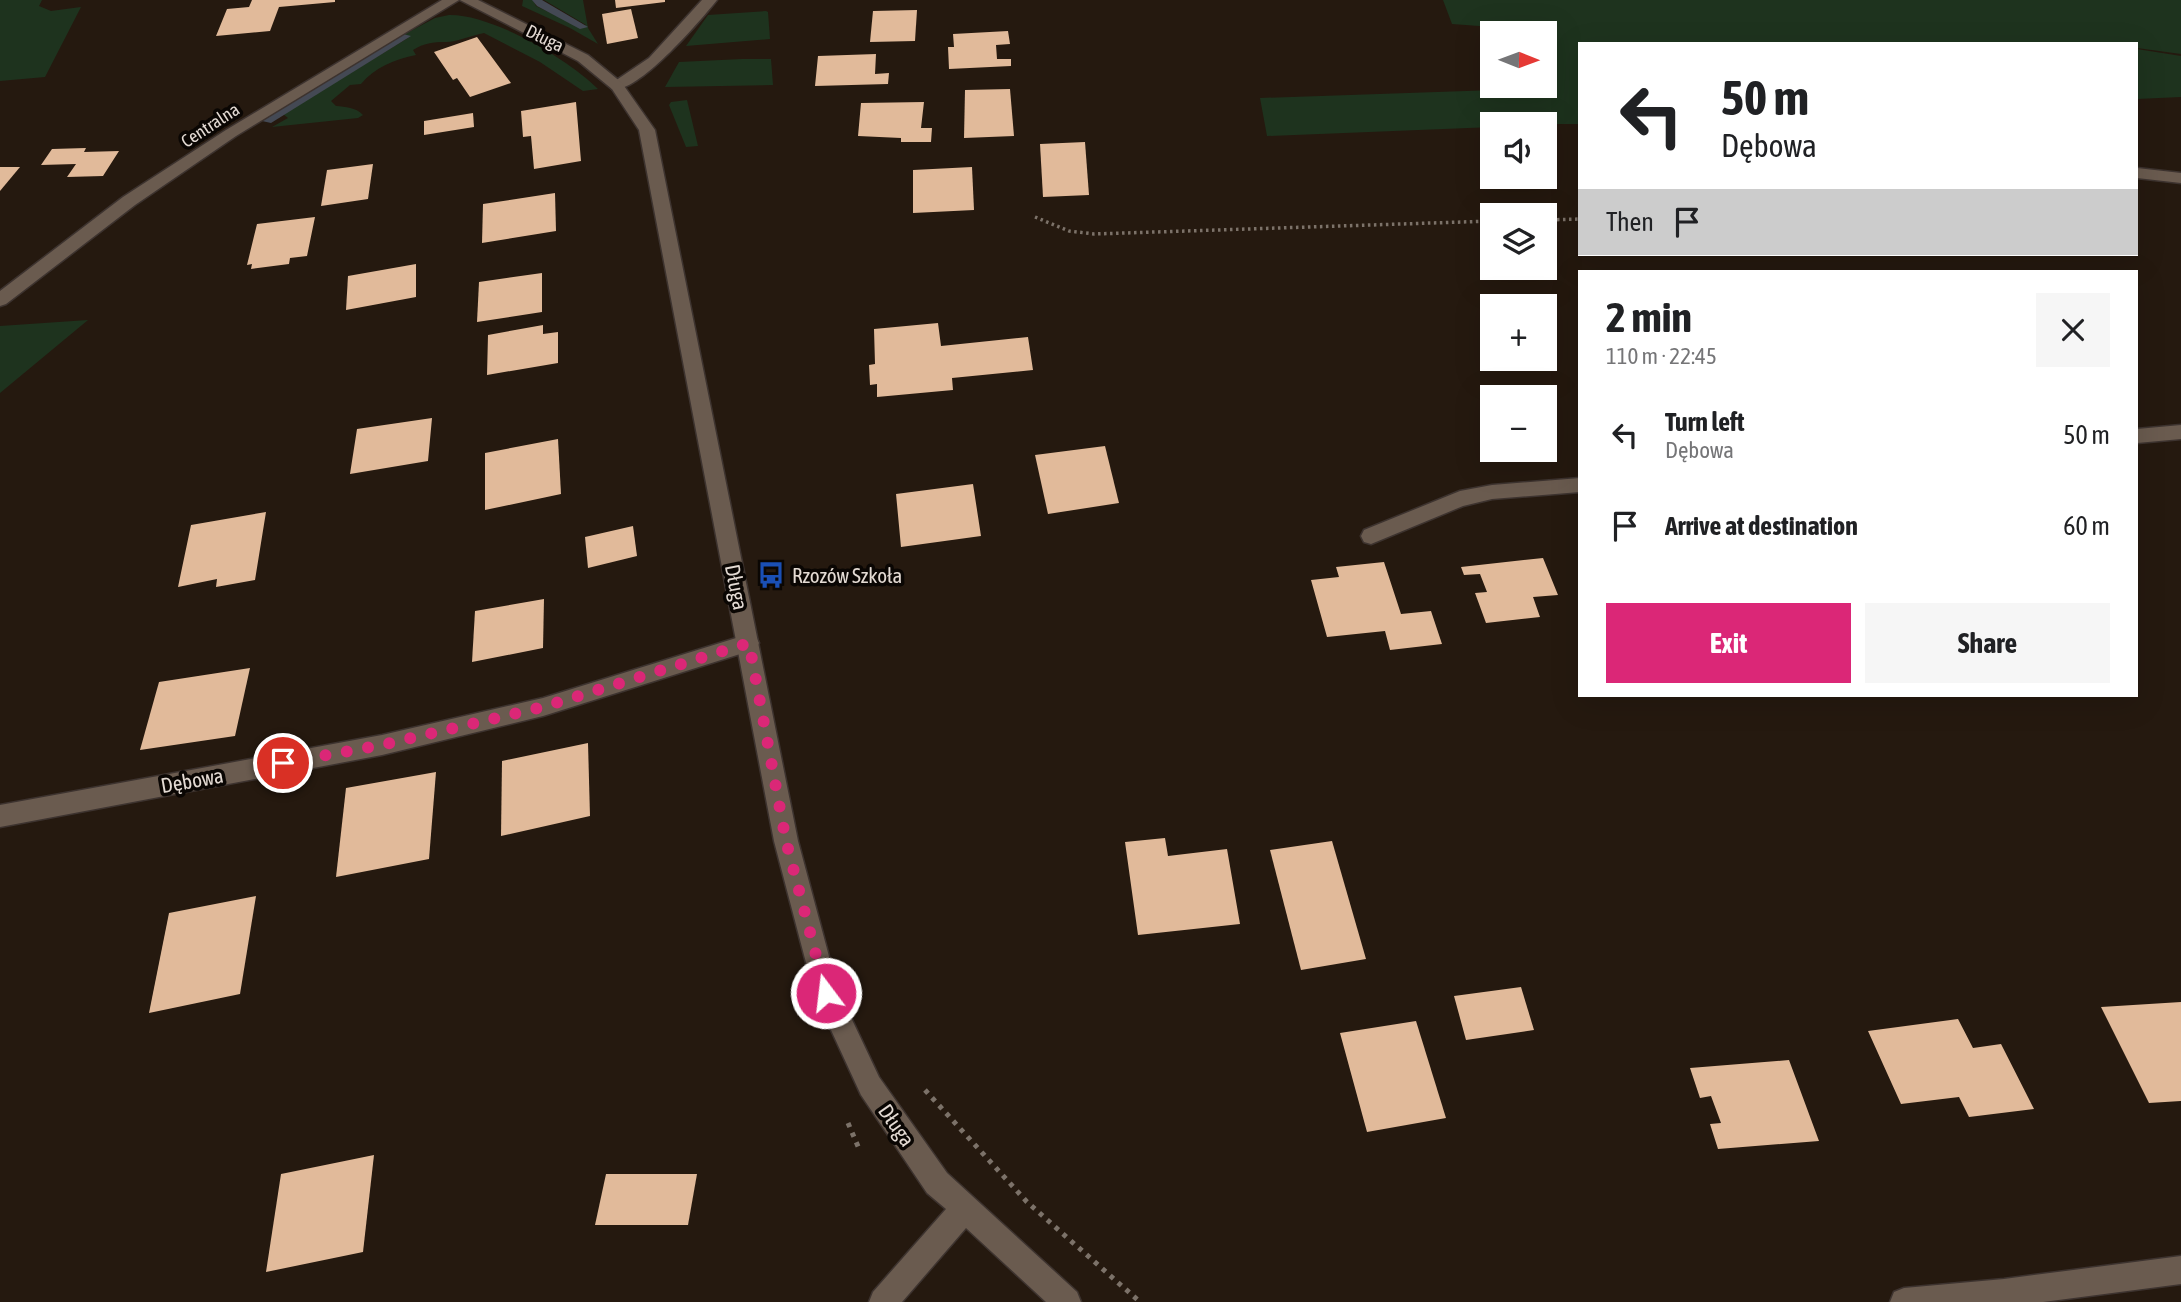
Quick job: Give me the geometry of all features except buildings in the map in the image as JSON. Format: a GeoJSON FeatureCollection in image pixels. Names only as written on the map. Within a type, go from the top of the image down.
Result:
{"type":"FeatureCollection","features":[{"type":"Feature","properties":{"kind":"street","name":"Centralna"},"geometry":{"type":"LineString","coordinates":[[0,300],[129,201],[253,120],[452,0]]}},
{"type":"Feature","properties":{"kind":"street","name":"Długa"},"geometry":{"type":"LineString","coordinates":[[467,0],[583,58],[617,86],[647,130],[786,841],[826,993],[870,1086],[937,1183],[1067,1302]]}},
{"type":"Feature","properties":{"kind":"street"},"geometry":{"type":"LineString","coordinates":[[617,86],[654,61],[710,0]]}},
{"type":"Feature","properties":{"kind":"street"},"geometry":{"type":"LineString","coordinates":[[2138,173],[2181,178]]}},
{"type":"Feature","properties":{"kind":"street"},"geometry":{"type":"LineString","coordinates":[[2138,436],[2181,432]]}},
{"type":"Feature","properties":{"kind":"street"},"geometry":{"type":"LineString","coordinates":[[1371,536],[1460,499],[1492,492],[1578,485]]}},
{"type":"Feature","properties":{"kind":"street","name":"Dębowa"},"geometry":{"type":"LineString","coordinates":[[0,816],[382,745],[543,707],[749,643]]}},
{"type":"Feature","properties":{"kind":"street"},"geometry":{"type":"LineString","coordinates":[[883,1302],[965,1208]]}},
{"type":"Feature","properties":{"kind":"street"},"geometry":{"type":"LineString","coordinates":[[1904,1302],[2004,1293],[2181,1270]]}},
{"type":"Feature","properties":{"kind":"path"},"geometry":{"type":"LineString","coordinates":[[1035,217],[1069,231],[1094,234],[1480,222]]}},
{"type":"Feature","properties":{"kind":"path"},"geometry":{"type":"LineString","coordinates":[[1557,220],[1578,219]]}},
{"type":"Feature","properties":{"kind":"path"},"geometry":{"type":"LineString","coordinates":[[925,1090],[975,1152],[1083,1257],[1140,1302]]}},
{"type":"Feature","properties":{"kind":"green space"},"geometry":{"type":"Polygon","coordinates":[[[0,0],[42,0],[39,6],[51,11],[81,7],[45,77],[0,81],[0,0]]]}},
{"type":"Feature","properties":{"kind":"green space"},"geometry":{"type":"Polygon","coordinates":[[[523,0],[533,0],[536,6],[580,27],[586,25],[544,0],[583,0],[588,28],[598,44],[522,6],[523,0]]]}},
{"type":"Feature","properties":{"kind":"green space"},"geometry":{"type":"Polygon","coordinates":[[[1443,0],[2181,0],[2181,54],[2138,48],[2138,42],[1578,42],[1578,124],[1557,124],[1557,112],[1480,112],[1480,128],[1267,136],[1260,98],[1480,91],[1480,98],[1558,98],[1558,21],[1480,21],[1480,26],[1452,24],[1443,0]]]}},
{"type":"Feature","properties":{"kind":"green space"},"geometry":{"type":"Polygon","coordinates":[[[766,11],[770,39],[686,46],[708,15],[766,11]]]}},
{"type":"Feature","properties":{"kind":"green space"},"geometry":{"type":"Polygon","coordinates":[[[449,15],[486,22],[528,40],[568,65],[598,89],[583,91],[540,62],[484,33],[421,46],[413,50],[416,55],[386,65],[372,73],[361,84],[350,85],[331,101],[336,106],[357,110],[363,115],[358,118],[272,127],[288,118],[283,114],[408,38],[403,35],[435,18],[449,15]]]}},
{"type":"Feature","properties":{"kind":"green space"},"geometry":{"type":"Polygon","coordinates":[[[2138,49],[2181,56],[2181,97],[2138,99],[2138,49]]]}},
{"type":"Feature","properties":{"kind":"green space"},"geometry":{"type":"Polygon","coordinates":[[[771,59],[773,85],[665,87],[679,62],[771,59]]]}},
{"type":"Feature","properties":{"kind":"green space"},"geometry":{"type":"Polygon","coordinates":[[[687,100],[698,146],[686,147],[669,105],[671,102],[687,100]]]}},
{"type":"Feature","properties":{"kind":"green space"},"geometry":{"type":"Polygon","coordinates":[[[88,320],[0,393],[0,326],[88,320]]]}},
{"type":"Feature","properties":{"kind":"waterway"},"geometry":{"type":"LineString","coordinates":[[537,0],[583,27]]}},
{"type":"Feature","properties":{"kind":"waterway"},"geometry":{"type":"LineString","coordinates":[[267,121],[406,36]]}},
{"type":"Feature","properties":{"kind":"place","name":"Rzozów Szkoła"},"geometry":{"type":"Point","coordinates":[771,575]}},
{"type":"Feature","properties":{"kind":"route"},"geometry":{"type":"LineString","coordinates":[[283,763],[382,745],[543,707],[749,643],[786,841],[826,993]]}}]}
